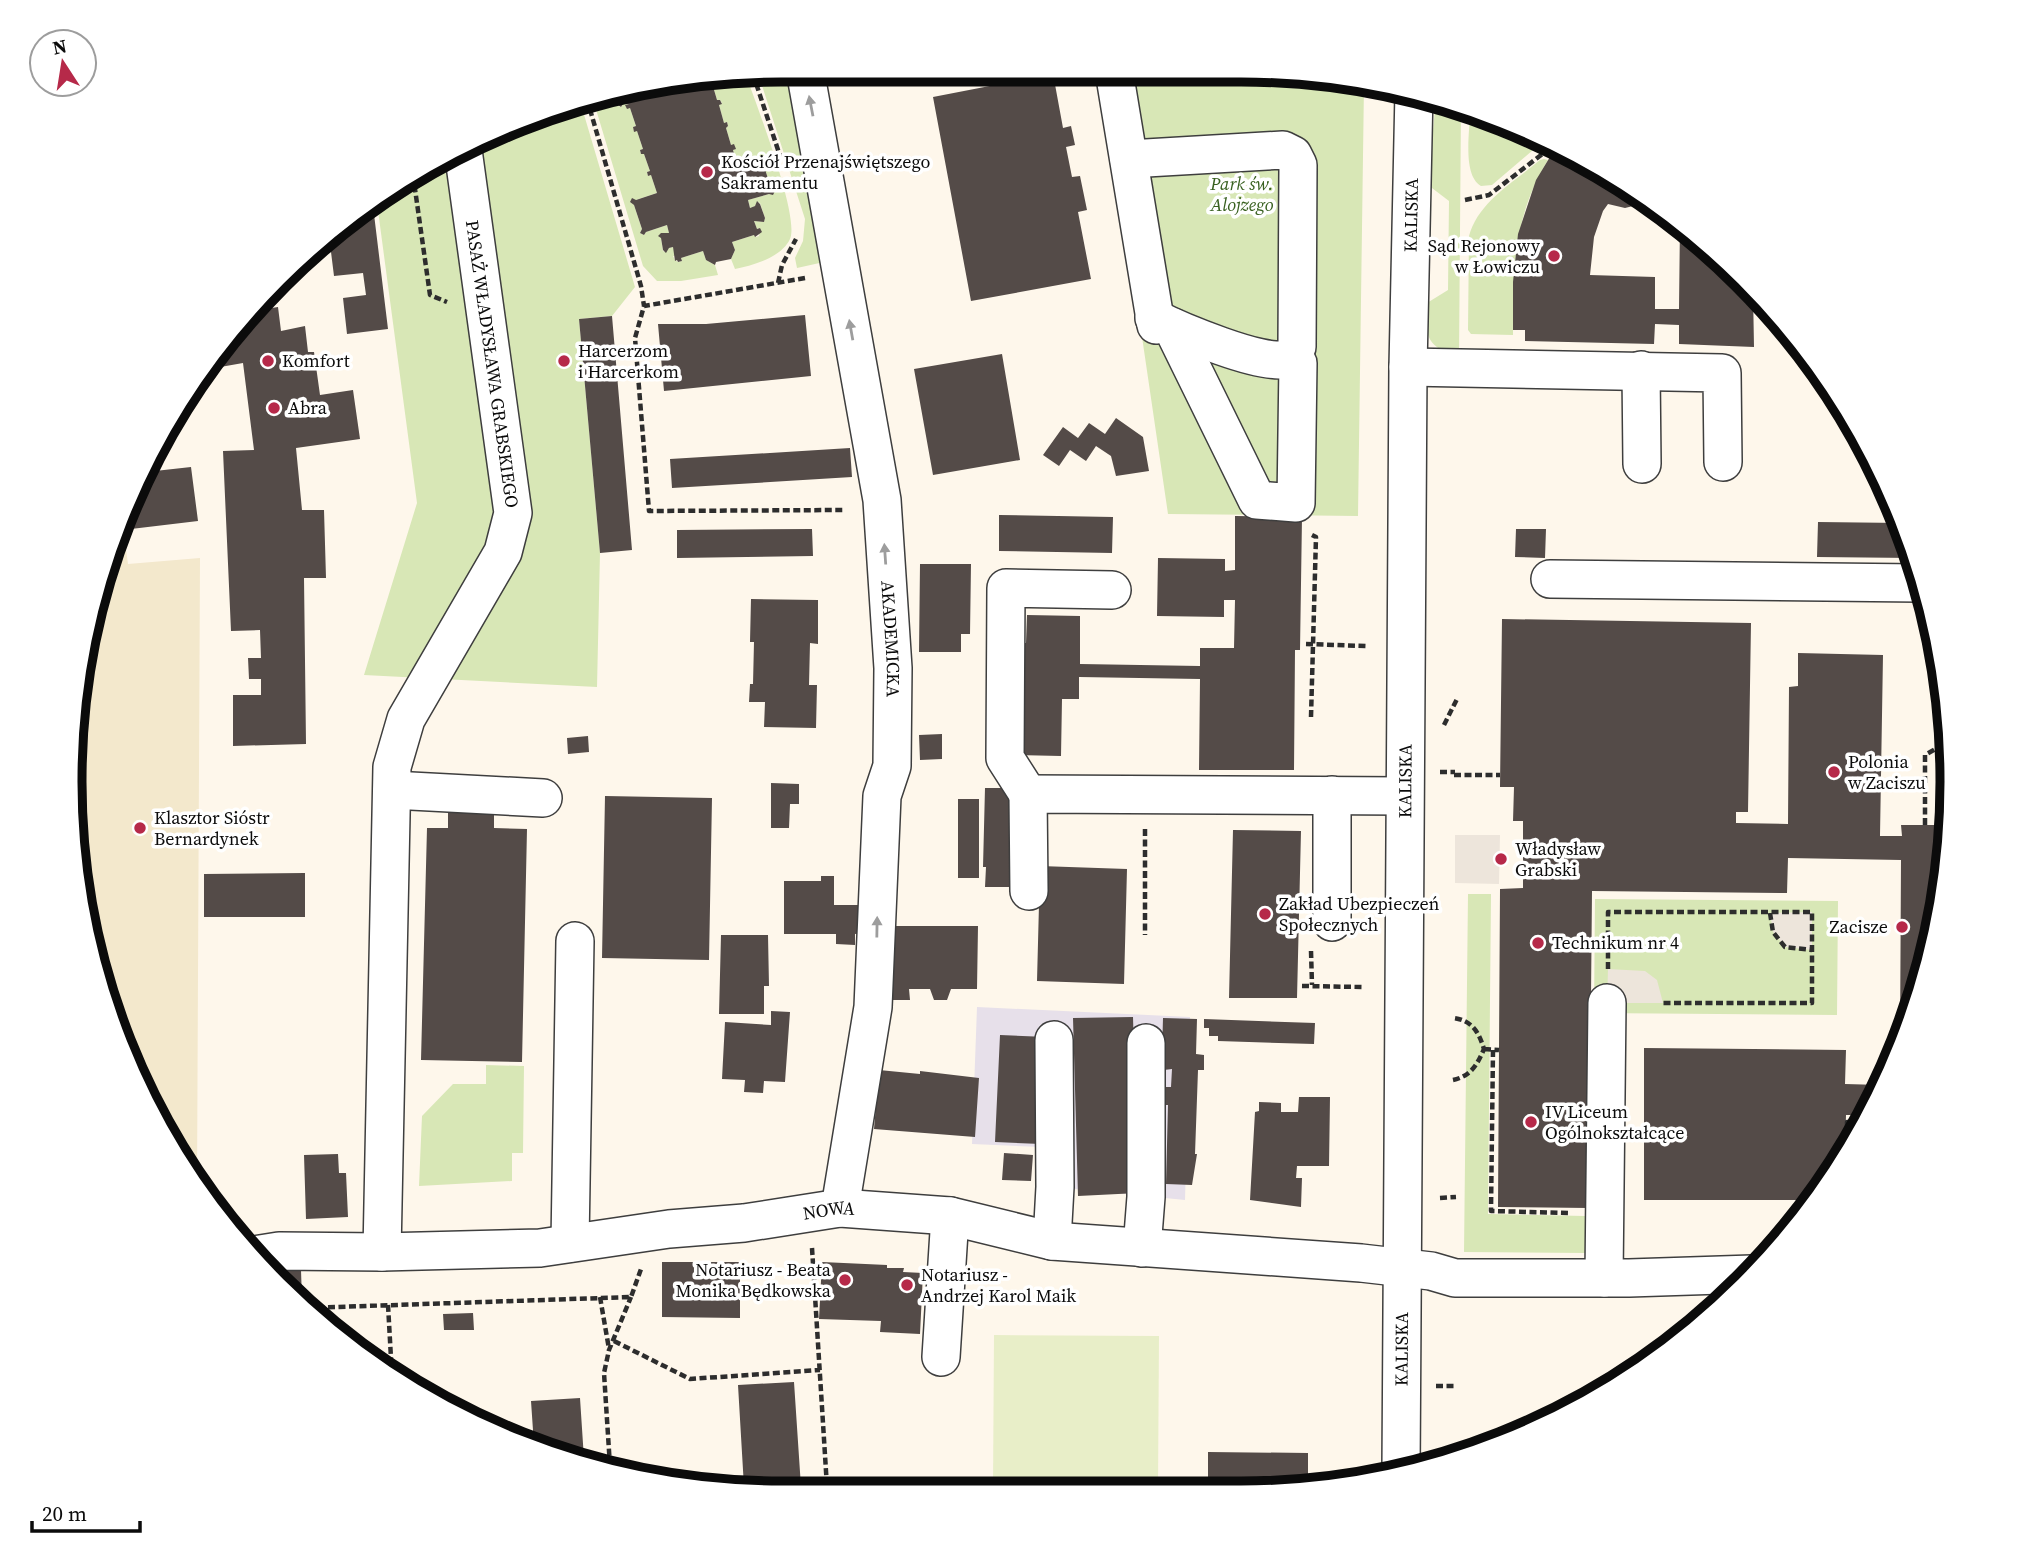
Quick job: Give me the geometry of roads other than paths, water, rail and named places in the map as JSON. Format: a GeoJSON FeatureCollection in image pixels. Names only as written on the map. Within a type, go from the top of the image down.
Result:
{"type":"FeatureCollection","features":[{"type":"Feature","properties":{"kind":"street","name":"AKADEMICKA"},"geometry":{"type":"LineString","coordinates":[[807,82],[882,500],[893,668],[892,766],[882,796],[874,995],[840,1208]]}},
{"type":"Feature","properties":{"kind":"street"},"geometry":{"type":"LineString","coordinates":[[1116,82],[1161,324],[1257,500],[1296,503],[1298,363],[1274,350],[1161,324]]}},
{"type":"Feature","properties":{"kind":"street","name":"KALISKA"},"geometry":{"type":"LineString","coordinates":[[1401,1462],[1408,367],[1414,104]]}},
{"type":"Feature","properties":{"kind":"street"},"geometry":{"type":"LineString","coordinates":[[1129,159],[1283,150],[1293,155],[1298,165],[1297,347],[1274,350]]}},
{"type":"Feature","properties":{"kind":"street","name":"PASAŻ WŁADYSŁAWA GRABSKIEGO"},"geometry":{"type":"LineString","coordinates":[[382,1252],[392,768],[406,719],[503,552],[513,513],[464,158]]}},
{"type":"Feature","properties":{"kind":"street"},"geometry":{"type":"LineString","coordinates":[[1408,367],[1722,373],[1723,462]]}},
{"type":"Feature","properties":{"kind":"street"},"geometry":{"type":"LineString","coordinates":[[1641,370],[1642,464]]}},
{"type":"Feature","properties":{"kind":"street"},"geometry":{"type":"LineString","coordinates":[[1550,579],[1911,583]]}},
{"type":"Feature","properties":{"kind":"street"},"geometry":{"type":"LineString","coordinates":[[1029,891],[1028,794],[1004,758],[1006,588],[1112,590]]}},
{"type":"Feature","properties":{"kind":"street"},"geometry":{"type":"LineString","coordinates":[[392,790],[543,798]]}},
{"type":"Feature","properties":{"kind":"street"},"geometry":{"type":"LineString","coordinates":[[1028,794],[1405,796]]}},
{"type":"Feature","properties":{"kind":"street"},"geometry":{"type":"LineString","coordinates":[[1322,932],[1332,795]]}},
{"type":"Feature","properties":{"kind":"street"},"geometry":{"type":"LineString","coordinates":[[570,1243],[575,941]]}},
{"type":"Feature","properties":{"kind":"street"},"geometry":{"type":"LineString","coordinates":[[1604,1278],[1607,986]]}},
{"type":"Feature","properties":{"kind":"street"},"geometry":{"type":"LineString","coordinates":[[1052,1241],[1055,1188],[1054,1040]]}},
{"type":"Feature","properties":{"kind":"street"},"geometry":{"type":"LineString","coordinates":[[1142,1248],[1146,1197],[1146,1044]]}},
{"type":"Feature","properties":{"kind":"street","name":"NOWA"},"geometry":{"type":"LineString","coordinates":[[266,1253],[540,1248],[669,1229],[744,1223],[840,1208],[950,1216],[1052,1241],[1402,1268],[1462,1278],[1736,1274]]}},
{"type":"Feature","properties":{"kind":"street"},"geometry":{"type":"LineString","coordinates":[[941,1357],[950,1216]]}},
{"type":"Feature","properties":{"kind":"place","name":"Kościół Przenajświętszego Sakramentu"},"geometry":{"type":"Point","coordinates":[707,172]}},
{"type":"Feature","properties":{"kind":"place","name":"Sąd Rejonowy w Łowiczu"},"geometry":{"type":"Point","coordinates":[1554,256]}},
{"type":"Feature","properties":{"kind":"place","name":"Komfort"},"geometry":{"type":"Point","coordinates":[268,361]}},
{"type":"Feature","properties":{"kind":"place","name":"Harcerzom i Harcerkom"},"geometry":{"type":"Point","coordinates":[564,361]}},
{"type":"Feature","properties":{"kind":"place","name":"Abra"},"geometry":{"type":"Point","coordinates":[274,408]}},
{"type":"Feature","properties":{"kind":"place","name":"Polonia w Zaciszu"},"geometry":{"type":"Point","coordinates":[1834,772]}},
{"type":"Feature","properties":{"kind":"place","name":"Klasztor Sióstr Bernardynek"},"geometry":{"type":"Point","coordinates":[140,828]}},
{"type":"Feature","properties":{"kind":"place","name":"Władysław Grabski"},"geometry":{"type":"Point","coordinates":[1501,859]}},
{"type":"Feature","properties":{"kind":"place","name":"Zakład Ubezpieczeń Społecznych"},"geometry":{"type":"Point","coordinates":[1265,914]}},
{"type":"Feature","properties":{"kind":"place","name":"Zacisze"},"geometry":{"type":"Point","coordinates":[1902,927]}},
{"type":"Feature","properties":{"kind":"place","name":"Technikum nr 4"},"geometry":{"type":"Point","coordinates":[1538,943]}},
{"type":"Feature","properties":{"kind":"place","name":"IV Liceum Ogólnokształcące"},"geometry":{"type":"Point","coordinates":[1531,1122]}},
{"type":"Feature","properties":{"kind":"place","name":"Notariusz - Beata Monika Będkowska"},"geometry":{"type":"Point","coordinates":[845,1280]}},
{"type":"Feature","properties":{"kind":"place","name":"Notariusz - Andrzej Karol Maik"},"geometry":{"type":"Point","coordinates":[907,1285]}},
{"type":"Feature","properties":{"kind":"park label","name":"Park św. Alojzego"},"geometry":{"type":"Point","coordinates":[1242,194]}}]}
